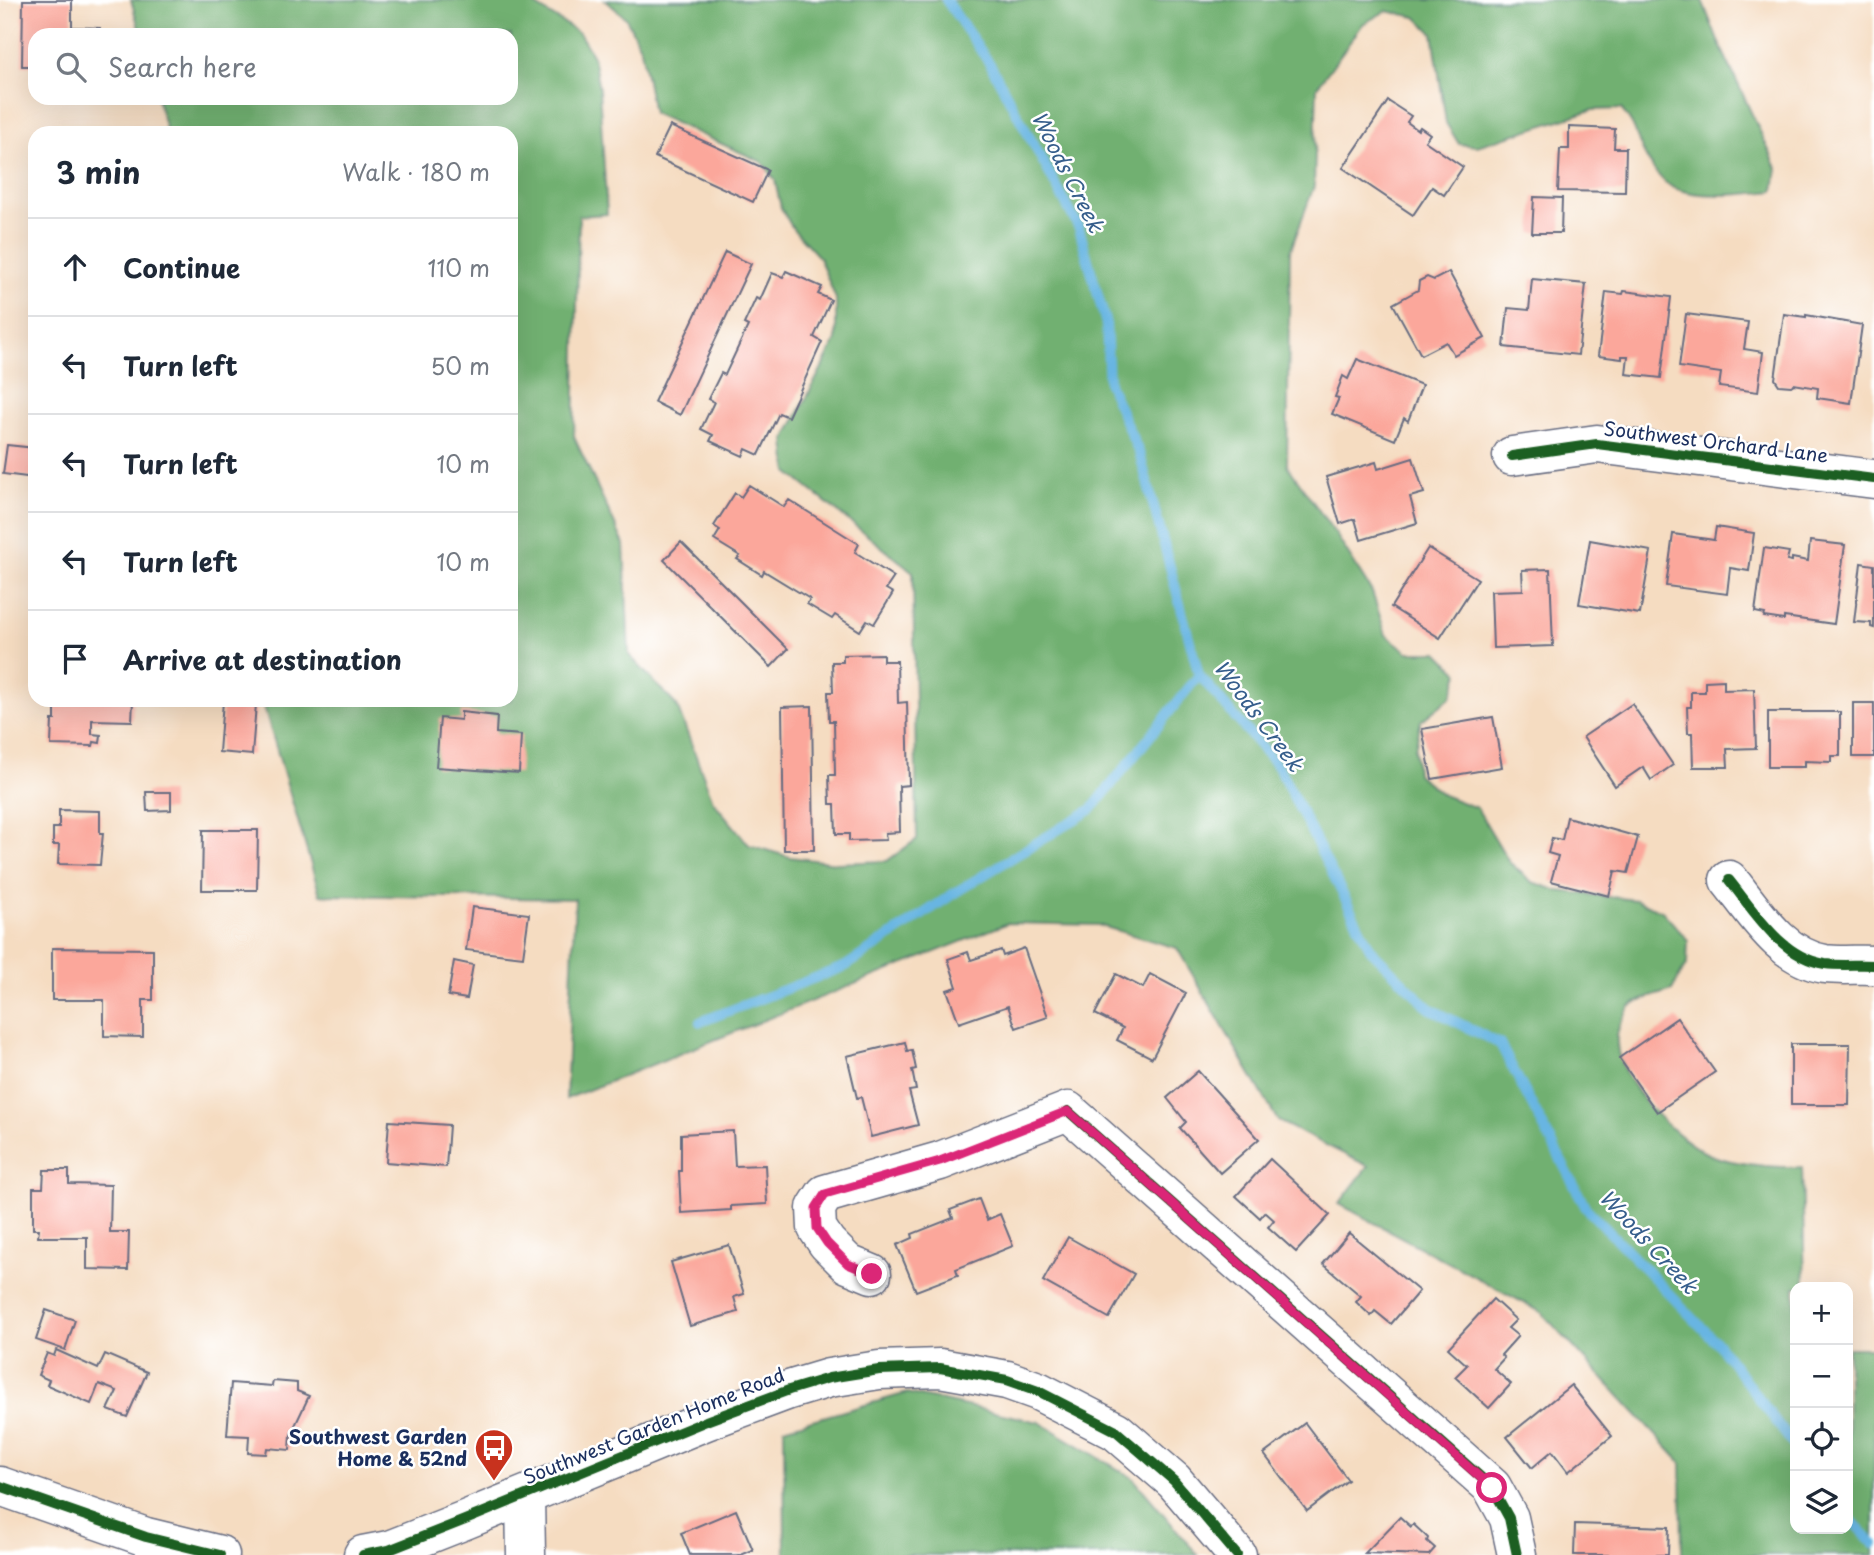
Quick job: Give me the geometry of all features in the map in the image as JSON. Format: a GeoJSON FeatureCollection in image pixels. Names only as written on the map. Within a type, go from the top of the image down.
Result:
{"type":"FeatureCollection","features":[{"type":"Feature","properties":{"kind":"street","name":"Southwest Orchard Lane"},"geometry":{"type":"LineString","coordinates":[[1512,457],[1597,444],[1874,479]]}},
{"type":"Feature","properties":{"kind":"street"},"geometry":{"type":"LineString","coordinates":[[1729,880],[1781,943],[1800,956],[1824,964],[1874,965]]}},
{"type":"Feature","properties":{"kind":"street"},"geometry":{"type":"LineString","coordinates":[[872,1274],[848,1264],[827,1243],[817,1228],[816,1208],[825,1194],[940,1161],[1068,1111],[1492,1488],[1509,1518],[1517,1555]]}},
{"type":"Feature","properties":{"kind":"street","name":"Southwest Garden Home Road"},"geometry":{"type":"LineString","coordinates":[[363,1555],[389,1550],[789,1390],[829,1378],[879,1370],[940,1368],[1007,1380],[1038,1391],[1116,1432],[1174,1481],[1237,1555]]}},
{"type":"Feature","properties":{"kind":"street"},"geometry":{"type":"LineString","coordinates":[[0,1486],[146,1537],[220,1555]]}},
{"type":"Feature","properties":{"kind":"street"},"geometry":{"type":"LineString","coordinates":[[525,1496],[526,1555]]}},
{"type":"Feature","properties":{"kind":"green space"},"geometry":{"type":"Polygon","coordinates":[[[131,0],[527,0],[579,33],[593,56],[599,89],[607,214],[579,216],[574,437],[624,544],[629,655],[677,706],[713,801],[749,845],[790,857],[837,863],[887,861],[917,839],[913,572],[788,472],[785,440],[836,340],[836,299],[819,257],[793,229],[781,208],[775,180],[762,162],[653,113],[641,49],[626,18],[605,0],[1702,0],[1718,41],[1777,168],[1774,191],[1718,195],[1676,189],[1660,178],[1652,167],[1631,122],[1621,109],[1592,110],[1477,146],[1459,144],[1446,123],[1433,33],[1416,17],[1386,11],[1363,24],[1317,87],[1314,186],[1290,252],[1287,465],[1372,592],[1386,635],[1408,652],[1438,652],[1459,673],[1451,697],[1421,721],[1415,749],[1417,774],[1443,795],[1477,808],[1509,862],[1532,882],[1559,891],[1636,900],[1662,911],[1688,940],[1687,963],[1672,990],[1640,1001],[1628,1010],[1617,1037],[1619,1056],[1627,1076],[1641,1096],[1674,1131],[1691,1144],[1715,1157],[1739,1163],[1802,1167],[1805,1282],[1790,1282],[1790,1534],[1853,1534],[1853,1348],[1874,1348],[1874,1555],[1682,1555],[1681,1462],[1541,1312],[1339,1204],[1368,1166],[1278,1121],[1177,948],[1098,925],[1008,923],[566,1099],[575,899],[320,895],[264,707],[518,707],[518,126],[165,126],[159,105],[518,105],[518,28],[139,28],[131,0]]]}},
{"type":"Feature","properties":{"kind":"green space"},"geometry":{"type":"Polygon","coordinates":[[[907,1393],[1039,1422],[1133,1478],[1198,1555],[785,1555],[784,1428],[907,1393]]]}},
{"type":"Feature","properties":{"kind":"building"},"geometry":{"type":"Polygon","coordinates":[[[23,0],[72,0],[72,27],[100,28],[28,28],[28,66],[22,66],[23,0]]]}},
{"type":"Feature","properties":{"kind":"building"},"geometry":{"type":"Polygon","coordinates":[[[1388,101],[1411,116],[1407,122],[1430,134],[1425,141],[1463,167],[1444,195],[1432,187],[1413,215],[1343,168],[1388,101]]]}},
{"type":"Feature","properties":{"kind":"building"},"geometry":{"type":"Polygon","coordinates":[[[670,126],[768,170],[753,202],[655,157],[670,126]]]}},
{"type":"Feature","properties":{"kind":"building"},"geometry":{"type":"Polygon","coordinates":[[[1569,127],[1615,129],[1614,148],[1626,148],[1625,192],[1558,191],[1560,149],[1569,149],[1569,127]]]}},
{"type":"Feature","properties":{"kind":"building"},"geometry":{"type":"Polygon","coordinates":[[[1534,197],[1562,198],[1561,233],[1532,233],[1534,197]]]}},
{"type":"Feature","properties":{"kind":"building"},"geometry":{"type":"Polygon","coordinates":[[[725,252],[751,264],[680,415],[654,402],[725,252]]]}},
{"type":"Feature","properties":{"kind":"building"},"geometry":{"type":"Polygon","coordinates":[[[786,271],[822,287],[818,294],[831,300],[814,337],[822,342],[788,417],[779,413],[759,455],[746,449],[743,456],[710,441],[713,435],[701,429],[714,402],[708,399],[721,373],[725,375],[748,326],[744,324],[756,298],[760,300],[772,273],[783,277],[786,271]]]}},
{"type":"Feature","properties":{"kind":"building"},"geometry":{"type":"Polygon","coordinates":[[[1449,272],[1485,338],[1454,355],[1446,342],[1421,355],[1393,304],[1418,290],[1419,281],[1427,277],[1434,280],[1449,272]]]}},
{"type":"Feature","properties":{"kind":"building"},"geometry":{"type":"Polygon","coordinates":[[[1532,279],[1586,284],[1578,355],[1504,347],[1508,308],[1529,310],[1532,279]]]}},
{"type":"Feature","properties":{"kind":"building"},"geometry":{"type":"Polygon","coordinates":[[[1624,291],[1671,297],[1661,378],[1626,374],[1628,356],[1622,356],[1622,359],[1598,356],[1606,292],[1623,294],[1624,291]]]}},
{"type":"Feature","properties":{"kind":"building"},"geometry":{"type":"Polygon","coordinates":[[[1686,314],[1748,322],[1744,349],[1763,352],[1758,392],[1719,387],[1721,373],[1679,367],[1686,314]]]}},
{"type":"Feature","properties":{"kind":"building"},"geometry":{"type":"Polygon","coordinates":[[[1784,314],[1862,325],[1851,403],[1817,398],[1818,388],[1794,384],[1779,385],[1775,379],[1784,314]]]}},
{"type":"Feature","properties":{"kind":"building"},"geometry":{"type":"Polygon","coordinates":[[[1357,359],[1422,385],[1408,421],[1404,418],[1395,440],[1332,414],[1339,398],[1335,397],[1343,376],[1348,379],[1357,359]]]}},
{"type":"Feature","properties":{"kind":"building"},"geometry":{"type":"Polygon","coordinates":[[[7,445],[28,447],[28,477],[3,474],[7,445]]]}},
{"type":"Feature","properties":{"kind":"building"},"geometry":{"type":"Polygon","coordinates":[[[1413,458],[1424,493],[1410,497],[1417,523],[1361,540],[1355,519],[1340,524],[1326,477],[1376,462],[1378,469],[1413,458]]]}},
{"type":"Feature","properties":{"kind":"building"},"geometry":{"type":"Polygon","coordinates":[[[749,485],[784,507],[789,500],[859,544],[855,552],[894,577],[886,589],[893,593],[874,624],[867,620],[860,631],[835,615],[832,619],[807,604],[810,599],[764,571],[762,575],[737,559],[740,556],[714,540],[720,530],[714,526],[735,493],[741,497],[749,485]]]}},
{"type":"Feature","properties":{"kind":"building"},"geometry":{"type":"Polygon","coordinates":[[[1716,527],[1754,533],[1749,571],[1730,568],[1727,594],[1666,586],[1673,534],[1714,540],[1716,527]]]}},
{"type":"Feature","properties":{"kind":"building"},"geometry":{"type":"Polygon","coordinates":[[[1590,540],[1651,551],[1640,614],[1579,604],[1590,540]]]}},
{"type":"Feature","properties":{"kind":"building"},"geometry":{"type":"Polygon","coordinates":[[[1810,541],[1845,545],[1834,624],[1764,617],[1765,614],[1755,612],[1764,548],[1789,552],[1787,560],[1792,561],[1792,558],[1808,561],[1810,541]]]}},
{"type":"Feature","properties":{"kind":"building"},"geometry":{"type":"Polygon","coordinates":[[[681,542],[788,649],[771,667],[664,560],[681,542]]]}},
{"type":"Feature","properties":{"kind":"building"},"geometry":{"type":"Polygon","coordinates":[[[1428,548],[1478,579],[1440,638],[1391,607],[1428,548]]]}},
{"type":"Feature","properties":{"kind":"building"},"geometry":{"type":"Polygon","coordinates":[[[1861,563],[1874,565],[1874,628],[1871,623],[1854,622],[1861,563]]]}},
{"type":"Feature","properties":{"kind":"building"},"geometry":{"type":"Polygon","coordinates":[[[1550,569],[1553,646],[1493,648],[1491,591],[1523,590],[1522,570],[1550,569]]]}},
{"type":"Feature","properties":{"kind":"building"},"geometry":{"type":"Polygon","coordinates":[[[883,654],[883,661],[897,661],[898,703],[907,702],[909,785],[899,786],[900,832],[885,833],[886,840],[849,841],[849,834],[836,834],[835,804],[830,804],[829,775],[835,775],[834,721],[829,721],[828,692],[833,692],[832,662],[843,662],[843,655],[883,654]]]}},
{"type":"Feature","properties":{"kind":"building"},"geometry":{"type":"Polygon","coordinates":[[[1724,680],[1724,690],[1754,689],[1756,748],[1727,749],[1728,767],[1693,767],[1692,733],[1688,733],[1687,707],[1691,707],[1691,692],[1705,692],[1705,681],[1724,680]]]}},
{"type":"Feature","properties":{"kind":"building"},"geometry":{"type":"Polygon","coordinates":[[[1853,703],[1874,703],[1874,757],[1853,757],[1853,703]]]}},
{"type":"Feature","properties":{"kind":"building"},"geometry":{"type":"Polygon","coordinates":[[[1632,704],[1673,765],[1651,780],[1643,767],[1615,786],[1583,737],[1632,704]]]}},
{"type":"Feature","properties":{"kind":"building"},"geometry":{"type":"Polygon","coordinates":[[[812,706],[814,850],[784,850],[782,707],[812,706]]]}},
{"type":"Feature","properties":{"kind":"building"},"geometry":{"type":"Polygon","coordinates":[[[55,707],[133,707],[132,721],[92,720],[92,734],[101,735],[100,743],[94,742],[93,746],[51,745],[52,720],[55,720],[55,707]]]}},
{"type":"Feature","properties":{"kind":"building"},"geometry":{"type":"Polygon","coordinates":[[[223,707],[256,707],[252,755],[219,752],[223,707]]]}},
{"type":"Feature","properties":{"kind":"building"},"geometry":{"type":"Polygon","coordinates":[[[461,712],[497,716],[496,733],[521,735],[519,773],[436,767],[440,718],[461,720],[461,712]]]}},
{"type":"Feature","properties":{"kind":"building"},"geometry":{"type":"Polygon","coordinates":[[[1768,712],[1840,712],[1840,756],[1831,756],[1831,762],[1805,761],[1805,767],[1768,767],[1768,712]]]}},
{"type":"Feature","properties":{"kind":"building"},"geometry":{"type":"Polygon","coordinates":[[[1493,717],[1502,767],[1432,779],[1422,729],[1493,717]]]}},
{"type":"Feature","properties":{"kind":"building"},"geometry":{"type":"Polygon","coordinates":[[[146,792],[171,792],[171,810],[147,811],[146,792]]]}},
{"type":"Feature","properties":{"kind":"building"},"geometry":{"type":"Polygon","coordinates":[[[59,810],[100,811],[100,833],[103,833],[100,865],[58,864],[59,845],[53,845],[53,828],[59,828],[59,810]]]}},
{"type":"Feature","properties":{"kind":"building"},"geometry":{"type":"Polygon","coordinates":[[[1567,817],[1638,837],[1628,873],[1615,871],[1609,896],[1551,881],[1558,856],[1548,853],[1552,838],[1562,840],[1567,817]]]}},
{"type":"Feature","properties":{"kind":"building"},"geometry":{"type":"Polygon","coordinates":[[[203,830],[258,830],[257,890],[202,890],[203,830]]]}},
{"type":"Feature","properties":{"kind":"building"},"geometry":{"type":"Polygon","coordinates":[[[472,907],[529,914],[523,957],[466,950],[472,907]]]}},
{"type":"Feature","properties":{"kind":"building"},"geometry":{"type":"Polygon","coordinates":[[[52,948],[153,949],[153,1000],[143,1000],[143,1037],[104,1036],[104,1000],[52,1000],[52,948]]]}},
{"type":"Feature","properties":{"kind":"building"},"geometry":{"type":"Polygon","coordinates":[[[1024,948],[1048,1017],[1016,1028],[1008,1006],[959,1023],[947,990],[957,987],[948,959],[968,952],[971,960],[1001,950],[1003,956],[1024,948]]]}},
{"type":"Feature","properties":{"kind":"building"},"geometry":{"type":"Polygon","coordinates":[[[454,961],[473,965],[467,999],[448,996],[454,961]]]}},
{"type":"Feature","properties":{"kind":"building"},"geometry":{"type":"Polygon","coordinates":[[[1116,974],[1143,988],[1150,974],[1186,993],[1152,1058],[1117,1040],[1123,1028],[1095,1014],[1116,974]]]}},
{"type":"Feature","properties":{"kind":"building"},"geometry":{"type":"Polygon","coordinates":[[[1677,1018],[1715,1072],[1657,1112],[1619,1058],[1677,1018]]]}},
{"type":"Feature","properties":{"kind":"building"},"geometry":{"type":"Polygon","coordinates":[[[905,1042],[907,1051],[912,1050],[916,1069],[912,1070],[916,1090],[909,1091],[918,1125],[871,1137],[861,1097],[857,1098],[847,1056],[905,1042]]]}},
{"type":"Feature","properties":{"kind":"building"},"geometry":{"type":"Polygon","coordinates":[[[1791,1044],[1850,1044],[1849,1105],[1791,1105],[1791,1044]]]}},
{"type":"Feature","properties":{"kind":"building"},"geometry":{"type":"Polygon","coordinates":[[[1198,1071],[1259,1139],[1220,1173],[1180,1128],[1186,1122],[1167,1098],[1198,1071]]]}},
{"type":"Feature","properties":{"kind":"building"},"geometry":{"type":"Polygon","coordinates":[[[389,1121],[449,1125],[446,1167],[386,1162],[389,1121]]]}},
{"type":"Feature","properties":{"kind":"building"},"geometry":{"type":"Polygon","coordinates":[[[733,1131],[735,1166],[765,1165],[767,1204],[731,1206],[731,1210],[681,1213],[681,1134],[733,1131]]]}},
{"type":"Feature","properties":{"kind":"building"},"geometry":{"type":"Polygon","coordinates":[[[1270,1159],[1330,1215],[1296,1252],[1268,1227],[1274,1220],[1265,1212],[1260,1218],[1236,1196],[1270,1159]]]}},
{"type":"Feature","properties":{"kind":"building"},"geometry":{"type":"Polygon","coordinates":[[[44,1170],[69,1170],[69,1184],[111,1185],[110,1232],[129,1232],[128,1270],[87,1269],[87,1237],[38,1237],[39,1229],[33,1229],[33,1188],[43,1188],[44,1170]]]}},
{"type":"Feature","properties":{"kind":"building"},"geometry":{"type":"Polygon","coordinates":[[[979,1199],[987,1220],[1000,1214],[1013,1246],[956,1269],[958,1275],[916,1291],[897,1245],[913,1238],[912,1234],[953,1218],[950,1210],[979,1199]]]}},
{"type":"Feature","properties":{"kind":"building"},"geometry":{"type":"Polygon","coordinates":[[[1349,1233],[1419,1291],[1391,1324],[1375,1311],[1371,1316],[1356,1302],[1361,1296],[1323,1264],[1349,1233]]]}},
{"type":"Feature","properties":{"kind":"building"},"geometry":{"type":"Polygon","coordinates":[[[1068,1237],[1134,1274],[1109,1318],[1043,1281],[1068,1237]]]}},
{"type":"Feature","properties":{"kind":"building"},"geometry":{"type":"Polygon","coordinates":[[[729,1245],[744,1294],[734,1297],[738,1312],[690,1326],[671,1262],[729,1245]]]}},
{"type":"Feature","properties":{"kind":"building"},"geometry":{"type":"Polygon","coordinates":[[[1493,1299],[1516,1320],[1508,1328],[1518,1336],[1501,1355],[1504,1358],[1494,1369],[1511,1384],[1489,1408],[1455,1377],[1467,1365],[1448,1348],[1493,1299]]]}},
{"type":"Feature","properties":{"kind":"building"},"geometry":{"type":"Polygon","coordinates":[[[46,1310],[75,1320],[65,1350],[36,1340],[46,1310]]]}},
{"type":"Feature","properties":{"kind":"building"},"geometry":{"type":"Polygon","coordinates":[[[56,1350],[98,1369],[105,1354],[147,1372],[127,1417],[108,1410],[117,1391],[99,1384],[91,1404],[47,1385],[49,1380],[38,1375],[47,1353],[54,1356],[56,1350]]]}},
{"type":"Feature","properties":{"kind":"building"},"geometry":{"type":"Polygon","coordinates":[[[273,1381],[297,1383],[297,1391],[309,1396],[291,1434],[290,1450],[267,1448],[266,1454],[248,1453],[249,1436],[227,1435],[231,1383],[272,1386],[273,1381]]]}},
{"type":"Feature","properties":{"kind":"building"},"geometry":{"type":"Polygon","coordinates":[[[1571,1385],[1612,1436],[1568,1472],[1552,1451],[1532,1468],[1507,1437],[1571,1385]]]}},
{"type":"Feature","properties":{"kind":"building"},"geometry":{"type":"Polygon","coordinates":[[[1305,1423],[1348,1480],[1307,1511],[1264,1454],[1305,1423]]]}},
{"type":"Feature","properties":{"kind":"building"},"geometry":{"type":"Polygon","coordinates":[[[736,1510],[753,1550],[741,1555],[690,1555],[681,1533],[736,1510]]]}},
{"type":"Feature","properties":{"kind":"building"},"geometry":{"type":"Polygon","coordinates":[[[1400,1517],[1411,1527],[1413,1524],[1428,1538],[1427,1541],[1435,1548],[1429,1555],[1365,1553],[1400,1517]]]}},
{"type":"Feature","properties":{"kind":"building"},"geometry":{"type":"Polygon","coordinates":[[[1575,1524],[1669,1527],[1668,1555],[1574,1555],[1575,1524]]]}},
{"type":"Feature","properties":{"kind":"waterway","name":"Woods Creek"},"geometry":{"type":"LineString","coordinates":[[946,0],[990,64],[1079,228],[1106,324],[1109,384],[1140,455],[1199,675],[1279,768],[1371,950],[1429,1008],[1500,1044],[1586,1208],[1718,1344],[1790,1440]]}},
{"type":"Feature","properties":{"kind":"waterway"},"geometry":{"type":"LineString","coordinates":[[700,1022],[846,966],[956,892],[1092,809],[1199,675]]}},
{"type":"Feature","properties":{"kind":"waterway","name":"Woods Creek"},"geometry":{"type":"LineString","coordinates":[[1853,1522],[1874,1544]]}},
{"type":"Feature","properties":{"kind":"cycle path"},"geometry":{"type":"LineString","coordinates":[[1512,456],[1597,444],[1874,479]]}},
{"type":"Feature","properties":{"kind":"cycle path"},"geometry":{"type":"LineString","coordinates":[[1729,880],[1759,919],[1782,943],[1795,952],[1809,960],[1825,964],[1874,965]]}},
{"type":"Feature","properties":{"kind":"cycle path"},"geometry":{"type":"LineString","coordinates":[[1068,1111],[1492,1487],[1509,1518],[1517,1555]]}},
{"type":"Feature","properties":{"kind":"cycle path"},"geometry":{"type":"LineString","coordinates":[[363,1555],[389,1550],[789,1390],[829,1378],[879,1370],[940,1368],[1007,1380],[1038,1391],[1116,1431],[1174,1481],[1237,1555]]}},
{"type":"Feature","properties":{"kind":"cycle path"},"geometry":{"type":"LineString","coordinates":[[0,1486],[146,1537],[220,1555]]}},
{"type":"Feature","properties":{"kind":"place","name":"Southwest Garden Home & 52nd"},"geometry":{"type":"Point","coordinates":[494,1482]}},
{"type":"Feature","properties":{"kind":"route"},"geometry":{"type":"LineString","coordinates":[[872,1274],[848,1264],[827,1243],[817,1228],[816,1208],[825,1194],[940,1161],[1068,1111],[1492,1488]]}}]}
